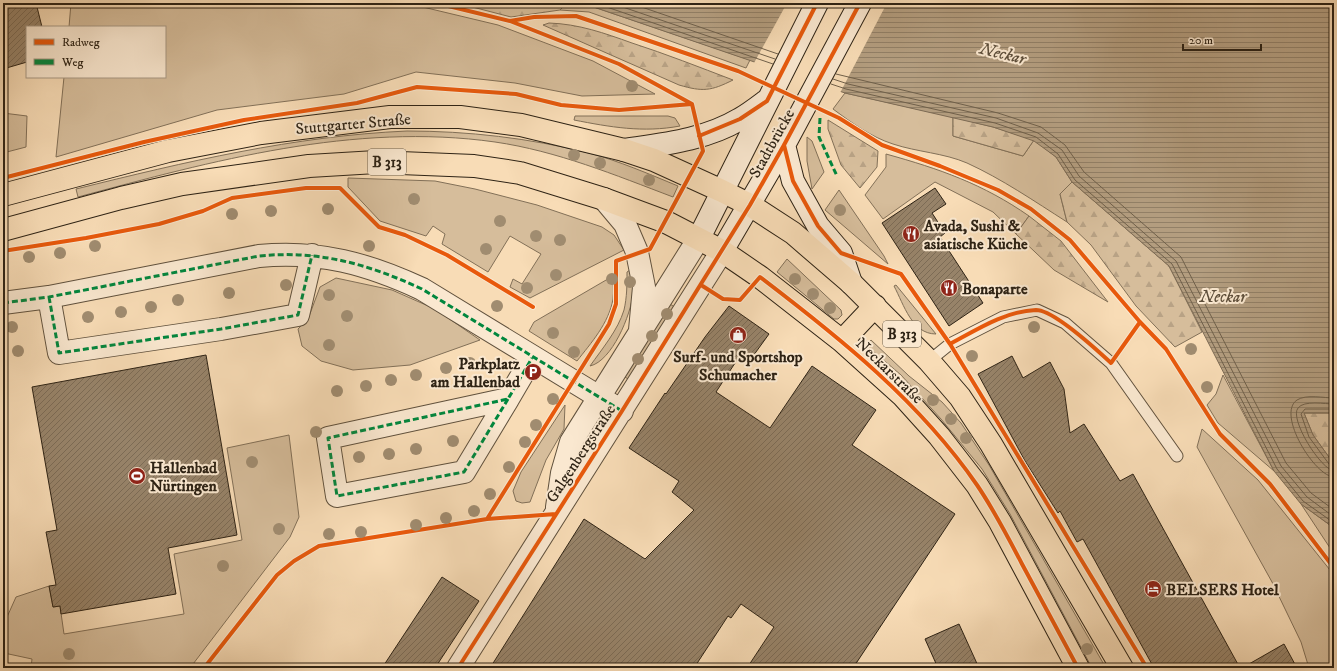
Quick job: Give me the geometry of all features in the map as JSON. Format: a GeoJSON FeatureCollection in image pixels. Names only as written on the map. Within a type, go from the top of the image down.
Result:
{"type":"FeatureCollection","features":[{"type":"Feature","properties":{"kind":"main road","name":"Stuttgarter Straße"},"geometry":{"type":"LineString","coordinates":[[3,194],[168,151],[261,133],[390,116],[460,117],[521,125],[624,150],[654,160],[722,191]]}},
{"type":"Feature","properties":{"kind":"main road","name":"B 313"},"geometry":{"type":"LineString","coordinates":[[3,230],[121,198],[182,184],[309,166],[376,162],[474,166],[520,173],[604,199],[666,222],[722,251]]}},
{"type":"Feature","properties":{"kind":"main road","name":"Neckarstraße"},"geometry":{"type":"LineString","coordinates":[[722,191],[750,206],[793,233],[875,306],[929,361],[960,397],[991,444],[1122,668]]}},
{"type":"Feature","properties":{"kind":"main road","name":"Neckarstraße"},"geometry":{"type":"LineString","coordinates":[[722,251],[760,277],[842,341],[902,395],[939,436],[977,485],[1000,522],[1078,668]]}},
{"type":"Feature","properties":{"kind":"main road"},"geometry":{"type":"LineString","coordinates":[[842,341],[875,306]]}},
{"type":"Feature","properties":{"kind":"street","name":"Stadtbrücke"},"geometry":{"type":"LineString","coordinates":[[699,238],[817,3]]}},
{"type":"Feature","properties":{"kind":"street","name":"Stadtbrücke"},"geometry":{"type":"LineString","coordinates":[[722,251],[750,206],[784,145],[860,3]]}},
{"type":"Feature","properties":{"kind":"street"},"geometry":{"type":"LineString","coordinates":[[624,150],[676,142],[699,136],[740,119],[767,101]]}},
{"type":"Feature","properties":{"kind":"street"},"geometry":{"type":"LineString","coordinates":[[784,145],[793,181],[818,226],[842,253],[850,283]]}},
{"type":"Feature","properties":{"kind":"street","name":"Galgenbergstraße"},"geometry":{"type":"LineString","coordinates":[[604,199],[625,224],[637,252],[644,287],[640,333]]}},
{"type":"Feature","properties":{"kind":"street","name":"Galgenbergstraße"},"geometry":{"type":"LineString","coordinates":[[556,514],[562,473],[571,442],[699,238]]}},
{"type":"Feature","properties":{"kind":"street","name":"Galgenbergstraße"},"geometry":{"type":"LineString","coordinates":[[458,668],[722,251]]}},
{"type":"Feature","properties":{"kind":"street"},"geometry":{"type":"LineString","coordinates":[[3,304],[258,256],[285,254],[312,255],[370,268],[394,276],[422,289],[532,358],[622,411]]}},
{"type":"Feature","properties":{"kind":"street"},"geometry":{"type":"LineString","coordinates":[[49,296],[59,353],[221,329],[298,315],[312,255]]}},
{"type":"Feature","properties":{"kind":"street"},"geometry":{"type":"LineString","coordinates":[[508,399],[328,438],[337,496],[464,472],[508,399],[532,358]]}},
{"type":"Feature","properties":{"kind":"lane"},"geometry":{"type":"LineString","coordinates":[[929,361],[950,344],[1003,317],[1037,310],[1065,323],[1111,363],[1177,456]]}},
{"type":"Feature","properties":{"kind":"green space"},"geometry":{"type":"Polygon","coordinates":[[[71,3],[406,3],[498,25],[593,61],[655,94],[582,96],[515,83],[416,72],[344,94],[217,110],[56,157],[64,78],[166,78],[166,26],[69,26],[71,3]]]}},
{"type":"Feature","properties":{"kind":"green space"},"geometry":{"type":"Polygon","coordinates":[[[457,3],[567,3],[560,10],[511,17],[457,3]]]}},
{"type":"Feature","properties":{"kind":"green space"},"geometry":{"type":"Polygon","coordinates":[[[567,3],[582,3],[750,60],[746,68],[589,12],[560,10],[567,3]]]}},
{"type":"Feature","properties":{"kind":"green space"},"geometry":{"type":"Polygon","coordinates":[[[549,23],[571,25],[601,33],[670,56],[733,80],[707,89],[694,89],[679,85],[543,25],[549,23]]]}},
{"type":"Feature","properties":{"kind":"green space"},"geometry":{"type":"Polygon","coordinates":[[[845,93],[953,117],[953,136],[1023,156],[1034,140],[1056,157],[1072,182],[1060,194],[1067,222],[1005,183],[967,163],[949,157],[893,144],[869,134],[833,109],[845,93]]]}},
{"type":"Feature","properties":{"kind":"green space"},"geometry":{"type":"Polygon","coordinates":[[[3,113],[27,116],[26,147],[3,153],[3,113]]]}},
{"type":"Feature","properties":{"kind":"green space"},"geometry":{"type":"Polygon","coordinates":[[[575,116],[668,116],[675,118],[680,126],[653,129],[627,128],[574,120],[575,116]]]}},
{"type":"Feature","properties":{"kind":"green space"},"geometry":{"type":"Polygon","coordinates":[[[953,117],[993,127],[1034,140],[1023,156],[953,136],[953,117]]]}},
{"type":"Feature","properties":{"kind":"green space"},"geometry":{"type":"Polygon","coordinates":[[[828,120],[878,151],[877,167],[860,188],[841,165],[828,129],[828,120]]]}},
{"type":"Feature","properties":{"kind":"green space"},"geometry":{"type":"Polygon","coordinates":[[[407,131],[476,134],[544,143],[589,153],[611,160],[678,186],[673,197],[608,172],[541,151],[495,142],[442,137],[389,137],[336,141],[284,148],[180,170],[78,197],[76,189],[199,160],[281,144],[323,138],[407,131]]]}},
{"type":"Feature","properties":{"kind":"green space"},"geometry":{"type":"Polygon","coordinates":[[[807,137],[812,141],[824,172],[812,189],[807,161],[807,137]]]}},
{"type":"Feature","properties":{"kind":"green space"},"geometry":{"type":"Polygon","coordinates":[[[886,154],[943,172],[978,186],[1029,216],[1016,234],[993,212],[935,182],[883,219],[865,195],[886,167],[886,154]]]}},
{"type":"Feature","properties":{"kind":"green space"},"geometry":{"type":"Polygon","coordinates":[[[348,178],[435,181],[475,189],[537,205],[602,227],[614,235],[624,250],[530,298],[510,287],[513,279],[522,284],[541,254],[510,236],[488,272],[442,244],[445,234],[433,226],[426,236],[380,221],[348,187],[348,178]]]}},
{"type":"Feature","properties":{"kind":"green space"},"geometry":{"type":"Polygon","coordinates":[[[1072,182],[1169,266],[1202,332],[1175,347],[1136,306],[1091,245],[1067,222],[1060,194],[1072,182]]]}},
{"type":"Feature","properties":{"kind":"green space"},"geometry":{"type":"Polygon","coordinates":[[[839,190],[884,256],[888,264],[825,210],[839,190]]]}},
{"type":"Feature","properties":{"kind":"green space"},"geometry":{"type":"Polygon","coordinates":[[[1029,216],[1061,241],[1108,302],[1054,270],[1016,234],[1029,216]]]}},
{"type":"Feature","properties":{"kind":"green space"},"geometry":{"type":"Polygon","coordinates":[[[787,259],[841,310],[842,315],[838,319],[834,319],[777,272],[787,259]]]}},
{"type":"Feature","properties":{"kind":"green space"},"geometry":{"type":"Polygon","coordinates":[[[633,268],[633,293],[629,313],[619,336],[606,356],[590,366],[618,325],[626,300],[627,272],[633,268]]]}},
{"type":"Feature","properties":{"kind":"green space"},"geometry":{"type":"Polygon","coordinates":[[[613,276],[613,299],[608,316],[599,332],[577,361],[529,331],[534,322],[613,276]]]}},
{"type":"Feature","properties":{"kind":"green space"},"geometry":{"type":"Polygon","coordinates":[[[336,278],[392,290],[435,309],[480,340],[410,365],[353,370],[321,361],[302,346],[298,329],[308,319],[320,287],[336,278]]]}},
{"type":"Feature","properties":{"kind":"green space"},"geometry":{"type":"Polygon","coordinates":[[[896,285],[936,334],[928,333],[915,324],[901,302],[894,286],[896,285]]]}},
{"type":"Feature","properties":{"kind":"green space"},"geometry":{"type":"Polygon","coordinates":[[[670,304],[676,308],[630,380],[623,376],[670,304]]]}},
{"type":"Feature","properties":{"kind":"green space"},"geometry":{"type":"Polygon","coordinates":[[[871,340],[909,376],[942,402],[961,423],[989,465],[1106,668],[1092,668],[1010,514],[982,469],[941,419],[901,375],[866,345],[871,340]]]}},
{"type":"Feature","properties":{"kind":"green space"},"geometry":{"type":"Polygon","coordinates":[[[1223,375],[1274,471],[1218,423],[1207,405],[1216,394],[1223,375]]]}},
{"type":"Feature","properties":{"kind":"green space"},"geometry":{"type":"Polygon","coordinates":[[[565,405],[564,429],[546,460],[530,502],[522,503],[516,501],[513,491],[521,472],[565,405]]]}},
{"type":"Feature","properties":{"kind":"green space"},"geometry":{"type":"Polygon","coordinates":[[[1304,413],[1334,413],[1334,464],[1313,435],[1304,413]]]}},
{"type":"Feature","properties":{"kind":"green space"},"geometry":{"type":"Polygon","coordinates":[[[1202,429],[1258,480],[1334,575],[1334,668],[1309,668],[1301,642],[1272,582],[1197,447],[1202,429]]]}},
{"type":"Feature","properties":{"kind":"green space"},"geometry":{"type":"Polygon","coordinates":[[[289,435],[299,517],[290,537],[190,668],[31,668],[32,659],[4,653],[3,655],[3,626],[16,597],[49,586],[53,607],[60,606],[64,634],[184,614],[174,554],[242,540],[227,448],[289,435]]]}},
{"type":"Feature","properties":{"kind":"green space"},"geometry":{"type":"Polygon","coordinates":[[[1301,504],[1334,528],[1334,554],[1301,504]]]}},
{"type":"Feature","properties":{"kind":"water","name":"Neckar"},"geometry":{"type":"Polygon","coordinates":[[[582,3],[1334,3],[1334,413],[1304,413],[1313,435],[1334,464],[1334,528],[1301,504],[1274,471],[1169,266],[1072,182],[1056,157],[1034,141],[993,127],[845,93],[582,3]]]}},
{"type":"Feature","properties":{"kind":"pier"},"geometry":{"type":"Polygon","coordinates":[[[787,3],[887,3],[840,93],[754,63],[787,3]]]}},
{"type":"Feature","properties":{"kind":"building"},"geometry":{"type":"Polygon","coordinates":[[[3,3],[36,3],[42,26],[26,26],[26,62],[3,69],[3,3]]]}},
{"type":"Feature","properties":{"kind":"building"},"geometry":{"type":"Polygon","coordinates":[[[935,188],[946,204],[932,213],[945,233],[940,237],[983,303],[949,326],[882,223],[935,188]]]}},
{"type":"Feature","properties":{"kind":"building"},"geometry":{"type":"Polygon","coordinates":[[[729,306],[769,334],[748,363],[739,357],[716,392],[770,428],[812,366],[876,410],[852,445],[955,514],[853,668],[747,668],[774,627],[741,604],[731,618],[728,616],[694,668],[490,668],[584,519],[645,559],[694,510],[672,492],[679,481],[629,448],[665,393],[666,394],[705,337],[729,306]]]}},
{"type":"Feature","properties":{"kind":"building","name":"Hallenbad Nürtingen"},"geometry":{"type":"Polygon","coordinates":[[[206,355],[237,535],[168,548],[176,594],[61,614],[60,606],[53,607],[49,586],[56,585],[46,532],[57,530],[32,387],[206,355]]]}},
{"type":"Feature","properties":{"kind":"building","name":"BELSERS Hotel"},"geometry":{"type":"Polygon","coordinates":[[[1012,356],[1023,378],[1050,362],[1064,389],[1070,433],[1084,424],[1120,481],[1133,474],[1240,668],[1154,668],[1083,539],[1077,542],[1060,511],[1058,513],[1025,461],[978,374],[1012,356]]]}},
{"type":"Feature","properties":{"kind":"building"},"geometry":{"type":"Polygon","coordinates":[[[442,577],[479,601],[435,668],[382,668],[442,577]]]}},
{"type":"Feature","properties":{"kind":"building"},"geometry":{"type":"Polygon","coordinates":[[[959,624],[979,668],[938,668],[925,639],[959,624]]]}},
{"type":"Feature","properties":{"kind":"building"},"geometry":{"type":"Polygon","coordinates":[[[1284,644],[1297,668],[1242,668],[1284,644]]]}},
{"type":"Feature","properties":{"kind":"marked path"},"geometry":{"type":"LineString","coordinates":[[820,118],[819,137],[837,176]]}},
{"type":"Feature","properties":{"kind":"marked path"},"geometry":{"type":"LineString","coordinates":[[3,303],[49,297],[259,256],[302,255],[323,257],[382,272],[422,289],[622,411]]}},
{"type":"Feature","properties":{"kind":"marked path"},"geometry":{"type":"LineString","coordinates":[[49,297],[59,353],[221,329],[298,315],[312,255]]}},
{"type":"Feature","properties":{"kind":"marked path"},"geometry":{"type":"LineString","coordinates":[[508,399],[464,472],[337,496],[328,438],[508,399],[532,358]]}},
{"type":"Feature","properties":{"kind":"cycle path"},"geometry":{"type":"LineString","coordinates":[[436,3],[510,21],[619,64],[692,104],[703,151],[650,249],[616,261],[616,304],[609,324],[487,519]]}},
{"type":"Feature","properties":{"kind":"cycle path"},"geometry":{"type":"LineString","coordinates":[[699,136],[740,119],[767,101],[817,3]]}},
{"type":"Feature","properties":{"kind":"cycle path"},"geometry":{"type":"LineString","coordinates":[[458,668],[622,411],[750,205],[860,3]]}},
{"type":"Feature","properties":{"kind":"cycle path"},"geometry":{"type":"LineString","coordinates":[[510,21],[534,17],[576,16],[738,71],[839,118],[882,145],[940,166],[998,190],[1031,209],[1070,240],[1140,322],[1166,349],[1220,434],[1270,484],[1334,568]]}},
{"type":"Feature","properties":{"kind":"cycle path"},"geometry":{"type":"LineString","coordinates":[[3,178],[144,142],[244,120],[357,103],[417,87],[516,94],[561,105],[619,110],[692,104]]}},
{"type":"Feature","properties":{"kind":"cycle path"},"geometry":{"type":"LineString","coordinates":[[784,145],[793,181],[818,226],[841,253],[901,274],[950,344],[1147,668]]}},
{"type":"Feature","properties":{"kind":"cycle path"},"geometry":{"type":"LineString","coordinates":[[3,251],[86,238],[159,224],[203,211],[232,198],[306,188],[340,188],[379,227],[405,235],[447,255],[533,307]]}},
{"type":"Feature","properties":{"kind":"cycle path"},"geometry":{"type":"LineString","coordinates":[[701,285],[723,299],[740,300],[760,277],[849,347],[904,398],[954,454],[983,494],[1078,668]]}},
{"type":"Feature","properties":{"kind":"cycle path"},"geometry":{"type":"LineString","coordinates":[[950,344],[991,322],[1024,311],[1036,310],[1053,316],[1064,323],[1111,363],[1140,322]]}},
{"type":"Feature","properties":{"kind":"cycle path"},"geometry":{"type":"LineString","coordinates":[[204,668],[277,575],[294,561],[319,546],[487,519],[556,514]]}},
{"type":"Feature","properties":{"kind":"place","name":"Avada, Sushi & asiatische Küche"},"geometry":{"type":"Point","coordinates":[911,234]}},
{"type":"Feature","properties":{"kind":"place","name":"Bonaparte"},"geometry":{"type":"Point","coordinates":[949,288]}},
{"type":"Feature","properties":{"kind":"place","name":"Surf- und Sportshop Schumacher"},"geometry":{"type":"Point","coordinates":[738,335]}},
{"type":"Feature","properties":{"kind":"place","name":"Parkplatz am Hallenbad"},"geometry":{"type":"Point","coordinates":[533,372]}},
{"type":"Feature","properties":{"kind":"place","name":"Hallenbad Nürtingen"},"geometry":{"type":"Point","coordinates":[137,476]}},
{"type":"Feature","properties":{"kind":"place","name":"BELSERS Hotel"},"geometry":{"type":"Point","coordinates":[1153,589]}}]}
